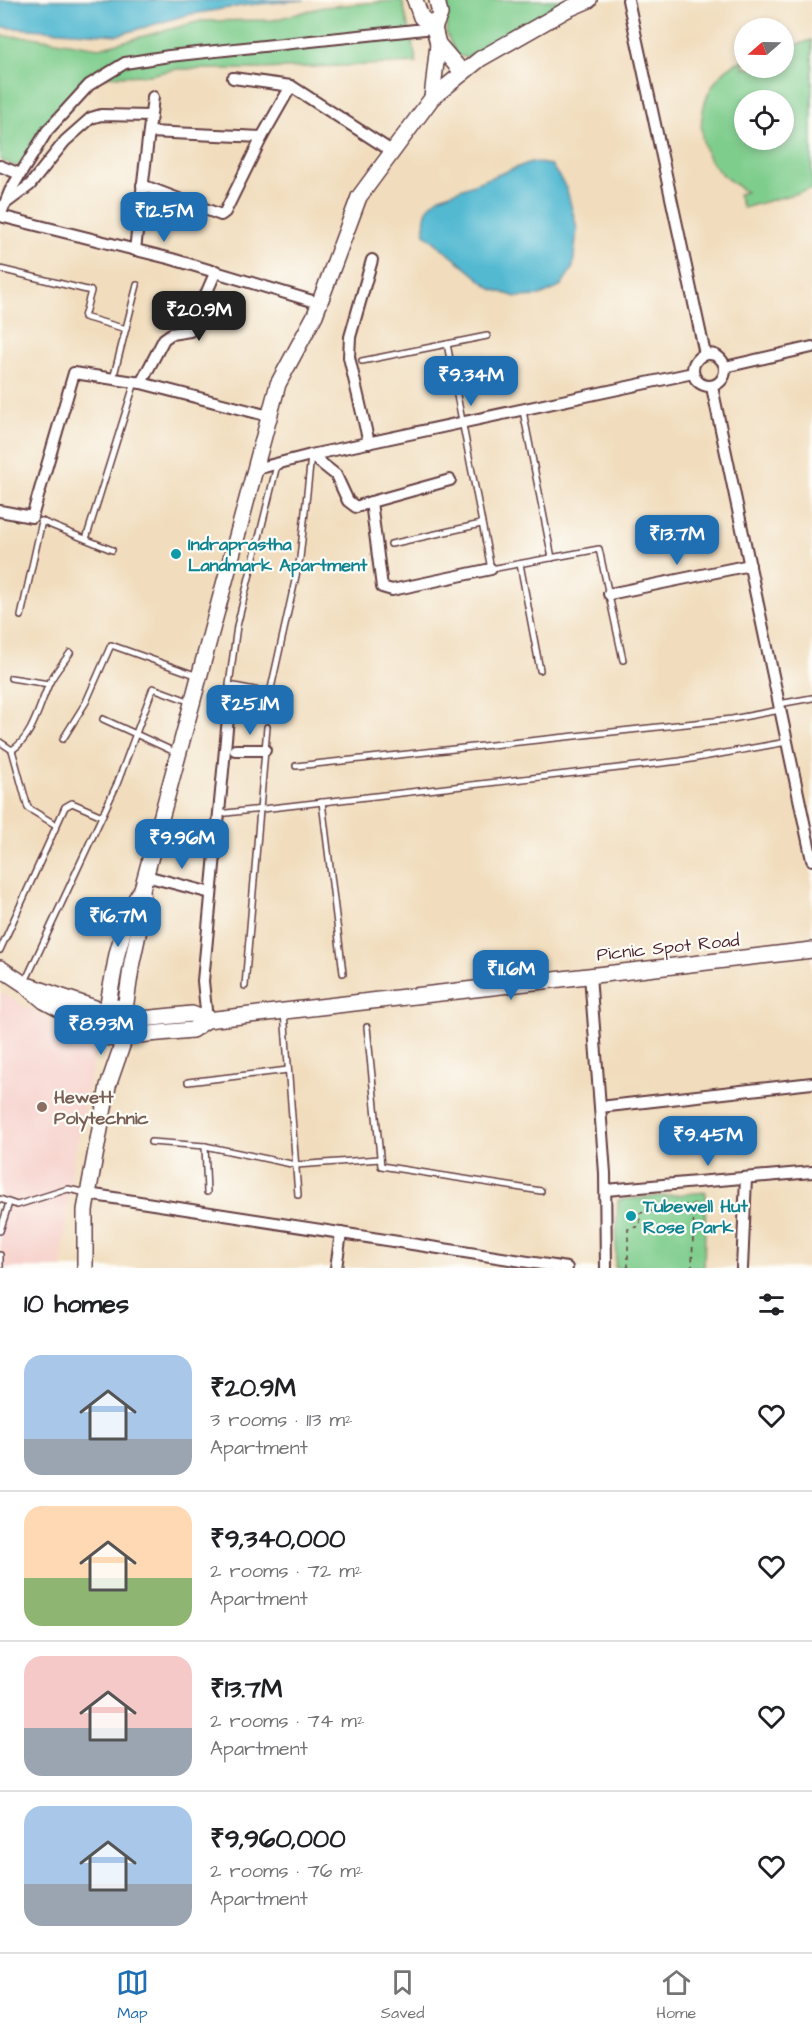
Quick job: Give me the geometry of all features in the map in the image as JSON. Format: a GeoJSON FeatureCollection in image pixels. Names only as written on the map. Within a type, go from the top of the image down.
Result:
{"type":"FeatureCollection","features":[{"type":"Feature","properties":{"kind":"street"},"geometry":{"type":"LineString","coordinates":[[85,1268],[85,1210],[108,1086],[126,1037],[132,1029],[129,1015],[132,963],[143,911],[144,883],[278,384],[320,303],[359,197],[432,98],[490,54],[568,9],[589,0]]}},
{"type":"Feature","properties":{"kind":"street"},"geometry":{"type":"LineString","coordinates":[[628,0],[705,354]]}},
{"type":"Feature","properties":{"kind":"street"},"geometry":{"type":"LineString","coordinates":[[434,28],[440,14],[438,4]]}},
{"type":"Feature","properties":{"kind":"street"},"geometry":{"type":"LineString","coordinates":[[417,5],[421,17],[434,28],[438,44],[432,98]]}},
{"type":"Feature","properties":{"kind":"street"},"geometry":{"type":"LineString","coordinates":[[320,303],[216,271],[0,216],[9,191],[47,131],[89,85],[125,63],[169,56],[434,28]]}},
{"type":"Feature","properties":{"kind":"street"},"geometry":{"type":"LineString","coordinates":[[438,44],[463,73]]}},
{"type":"Feature","properties":{"kind":"street"},"geometry":{"type":"LineString","coordinates":[[233,78],[291,86],[393,152]]}},
{"type":"Feature","properties":{"kind":"street"},"geometry":{"type":"LineString","coordinates":[[142,185],[221,215],[225,213],[262,137],[291,86]]}},
{"type":"Feature","properties":{"kind":"street"},"geometry":{"type":"LineString","coordinates":[[135,250],[153,97]]}},
{"type":"Feature","properties":{"kind":"street"},"geometry":{"type":"LineString","coordinates":[[6,203],[30,185],[65,141],[91,118],[101,115],[151,116]]}},
{"type":"Feature","properties":{"kind":"street"},"geometry":{"type":"LineString","coordinates":[[149,132],[262,137]]}},
{"type":"Feature","properties":{"kind":"street"},"geometry":{"type":"LineString","coordinates":[[0,166],[20,174]]}},
{"type":"Feature","properties":{"kind":"street"},"geometry":{"type":"LineString","coordinates":[[369,443],[349,357],[350,337],[372,260]]}},
{"type":"Feature","properties":{"kind":"street"},"geometry":{"type":"LineString","coordinates":[[138,382],[164,339],[171,334],[190,331],[216,271]]}},
{"type":"Feature","properties":{"kind":"street"},"geometry":{"type":"LineString","coordinates":[[725,367],[812,347]]}},
{"type":"Feature","properties":{"kind":"street"},"geometry":{"type":"LineString","coordinates":[[705,354],[718,357],[725,367],[722,380],[712,387],[699,384],[693,373],[695,361],[705,354]]}},
{"type":"Feature","properties":{"kind":"street"},"geometry":{"type":"LineString","coordinates":[[0,511],[37,519],[74,373],[138,382],[269,416]]}},
{"type":"Feature","properties":{"kind":"street"},"geometry":{"type":"LineString","coordinates":[[255,469],[693,373]]}},
{"type":"Feature","properties":{"kind":"street"},"geometry":{"type":"LineString","coordinates":[[712,387],[812,860]]}},
{"type":"Feature","properties":{"kind":"street"},"geometry":{"type":"LineString","coordinates":[[311,455],[336,475],[348,501],[356,507],[450,480]]}},
{"type":"Feature","properties":{"kind":"street"},"geometry":{"type":"LineString","coordinates":[[371,502],[382,586],[392,590],[491,569]]}},
{"type":"Feature","properties":{"kind":"street"},"geometry":{"type":"LineString","coordinates":[[609,594],[750,565]]}},
{"type":"Feature","properties":{"kind":"street"},"geometry":{"type":"LineString","coordinates":[[207,1020],[203,981],[228,718]]}},
{"type":"Feature","properties":{"kind":"street"},"geometry":{"type":"LineString","coordinates":[[235,750],[265,750]]}},
{"type":"Feature","properties":{"kind":"street"},"geometry":{"type":"LineString","coordinates":[[144,883],[211,892]]}},
{"type":"Feature","properties":{"kind":"street"},"geometry":{"type":"LineString","coordinates":[[108,1086],[104,1034],[100,1019],[106,1010],[117,954],[129,910],[144,883]]}},
{"type":"Feature","properties":{"kind":"street","name":"Picnic Spot Road"},"geometry":{"type":"LineString","coordinates":[[126,1037],[192,1030],[207,1020],[812,950]]}},
{"type":"Feature","properties":{"kind":"street"},"geometry":{"type":"LineString","coordinates":[[0,968],[44,1001],[104,1034],[116,1040],[126,1037]]}},
{"type":"Feature","properties":{"kind":"street"},"geometry":{"type":"LineString","coordinates":[[590,975],[606,1190],[606,1268]]}},
{"type":"Feature","properties":{"kind":"street"},"geometry":{"type":"LineString","coordinates":[[24,984],[106,1010],[114,1007],[129,1015]]}},
{"type":"Feature","properties":{"kind":"street","name":"Picnic Spot Road"},"geometry":{"type":"LineString","coordinates":[[129,1015],[192,1014],[207,1020]]}},
{"type":"Feature","properties":{"kind":"street"},"geometry":{"type":"LineString","coordinates":[[600,1107],[812,1083]]}},
{"type":"Feature","properties":{"kind":"street"},"geometry":{"type":"LineString","coordinates":[[606,1190],[812,1172]]}},
{"type":"Feature","properties":{"kind":"street"},"geometry":{"type":"LineString","coordinates":[[742,1268],[746,1178]]}},
{"type":"Feature","properties":{"kind":"street"},"geometry":{"type":"LineString","coordinates":[[88,1194],[341,1233],[501,1263],[567,1268]]}},
{"type":"Feature","properties":{"kind":"street"},"geometry":{"type":"LineString","coordinates":[[336,1268],[341,1233]]}},
{"type":"Feature","properties":{"kind":"lane"},"geometry":{"type":"LineString","coordinates":[[0,269],[91,291],[84,317],[126,329]]}},
{"type":"Feature","properties":{"kind":"lane"},"geometry":{"type":"LineString","coordinates":[[113,379],[136,285]]}},
{"type":"Feature","properties":{"kind":"lane"},"geometry":{"type":"LineString","coordinates":[[362,361],[487,336]]}},
{"type":"Feature","properties":{"kind":"lane"},"geometry":{"type":"LineString","coordinates":[[447,344],[491,569],[599,549],[623,660]]}},
{"type":"Feature","properties":{"kind":"lane"},"geometry":{"type":"LineString","coordinates":[[86,539],[138,382]]}},
{"type":"Feature","properties":{"kind":"lane"},"geometry":{"type":"LineString","coordinates":[[523,411],[552,558]]}},
{"type":"Feature","properties":{"kind":"lane"},"geometry":{"type":"LineString","coordinates":[[277,465],[237,626],[229,685],[270,693],[300,558],[311,455]]}},
{"type":"Feature","properties":{"kind":"lane"},"geometry":{"type":"LineString","coordinates":[[21,616],[37,519],[112,550]]}},
{"type":"Feature","properties":{"kind":"lane"},"geometry":{"type":"LineString","coordinates":[[391,544],[481,524]]}},
{"type":"Feature","properties":{"kind":"lane"},"geometry":{"type":"LineString","coordinates":[[520,564],[540,670]]}},
{"type":"Feature","properties":{"kind":"lane"},"geometry":{"type":"LineString","coordinates":[[63,739],[86,702],[111,645],[200,676]]}},
{"type":"Feature","properties":{"kind":"lane"},"geometry":{"type":"LineString","coordinates":[[12,750],[19,746],[40,711],[49,684],[70,652]]}},
{"type":"Feature","properties":{"kind":"lane"},"geometry":{"type":"LineString","coordinates":[[11,678],[49,684]]}},
{"type":"Feature","properties":{"kind":"lane"},"geometry":{"type":"LineString","coordinates":[[24,984],[102,816],[153,688],[193,703]]}},
{"type":"Feature","properties":{"kind":"lane"},"geometry":{"type":"LineString","coordinates":[[296,766],[732,719],[812,698]]}},
{"type":"Feature","properties":{"kind":"lane"},"geometry":{"type":"LineString","coordinates":[[103,719],[135,736],[179,754]]}},
{"type":"Feature","properties":{"kind":"lane"},"geometry":{"type":"LineString","coordinates":[[245,986],[267,727]]}},
{"type":"Feature","properties":{"kind":"lane"},"geometry":{"type":"LineString","coordinates":[[0,742],[12,750],[28,808],[56,825]]}},
{"type":"Feature","properties":{"kind":"lane"},"geometry":{"type":"LineString","coordinates":[[218,814],[680,761],[787,742]]}},
{"type":"Feature","properties":{"kind":"lane"},"geometry":{"type":"LineString","coordinates":[[322,802],[343,973]]}},
{"type":"Feature","properties":{"kind":"lane"},"geometry":{"type":"LineString","coordinates":[[0,950],[65,807],[72,803],[102,816]]}},
{"type":"Feature","properties":{"kind":"lane"},"geometry":{"type":"LineString","coordinates":[[284,1011],[298,1196]]}},
{"type":"Feature","properties":{"kind":"lane"},"geometry":{"type":"LineString","coordinates":[[367,1027],[381,1166],[541,1191]]}},
{"type":"Feature","properties":{"kind":"lane"},"geometry":{"type":"LineString","coordinates":[[188,1082],[288,1070]]}},
{"type":"Feature","properties":{"kind":"lane"},"geometry":{"type":"LineString","coordinates":[[151,1142],[206,1146],[296,1165],[380,1159]]}},
{"type":"Feature","properties":{"kind":"lane"},"geometry":{"type":"LineString","coordinates":[[206,1146],[207,1192]]}},
{"type":"Feature","properties":{"kind":"lane"},"geometry":{"type":"LineString","coordinates":[[0,1199],[16,1205],[68,1189],[88,1194]]}},
{"type":"Feature","properties":{"kind":"lane"},"geometry":{"type":"LineString","coordinates":[[0,1231],[9,1203]]}},
{"type":"Feature","properties":{"kind":"lane"},"geometry":{"type":"LineString","coordinates":[[0,1255],[0,1268]]}},
{"type":"Feature","properties":{"kind":"path"},"geometry":{"type":"LineString","coordinates":[[628,1268],[628,1229],[640,1226],[640,1213],[694,1204],[692,1268]]}},
{"type":"Feature","properties":{"kind":"shaded area","name":"Hewett Polytechnic"},"geometry":{"type":"Polygon","coordinates":[[[0,992],[96,1047],[72,1166],[61,1268],[0,1268],[0,992]]]}},
{"type":"Feature","properties":{"kind":"green space"},"geometry":{"type":"Polygon","coordinates":[[[402,0],[417,63],[259,69],[177,69],[149,75],[89,77],[46,128],[18,167],[0,160],[0,36],[31,37],[99,48],[201,21],[273,20],[323,7],[402,0]]]}},
{"type":"Feature","properties":{"kind":"green space"},"geometry":{"type":"Polygon","coordinates":[[[449,0],[568,0],[468,57],[457,56],[446,32],[449,0]]]}},
{"type":"Feature","properties":{"kind":"green space"},"geometry":{"type":"Polygon","coordinates":[[[812,40],[812,189],[743,208],[738,194],[746,192],[718,171],[710,160],[701,127],[706,99],[721,75],[734,65],[734,78],[794,78],[794,46],[812,40]]]}},
{"type":"Feature","properties":{"kind":"green space"},"geometry":{"type":"Polygon","coordinates":[[[706,1192],[704,1268],[615,1268],[618,1200],[706,1192]]]}},
{"type":"Feature","properties":{"kind":"water"},"geometry":{"type":"Polygon","coordinates":[[[0,0],[305,0],[247,5],[186,15],[118,35],[0,27],[0,0]]]}},
{"type":"Feature","properties":{"kind":"water"},"geometry":{"type":"Polygon","coordinates":[[[531,162],[551,165],[566,187],[577,228],[573,267],[560,287],[540,296],[516,297],[492,289],[425,234],[424,222],[428,208],[440,197],[531,162]]]}},
{"type":"Feature","properties":{"kind":"place","name":"Indraprastha Landmark Apartment"},"geometry":{"type":"Point","coordinates":[176,554]}},
{"type":"Feature","properties":{"kind":"place","name":"Hewett Polytechnic"},"geometry":{"type":"Point","coordinates":[42,1107]}},
{"type":"Feature","properties":{"kind":"place","name":"Tubewell Hut Rose Park"},"geometry":{"type":"Point","coordinates":[631,1216]}}]}
